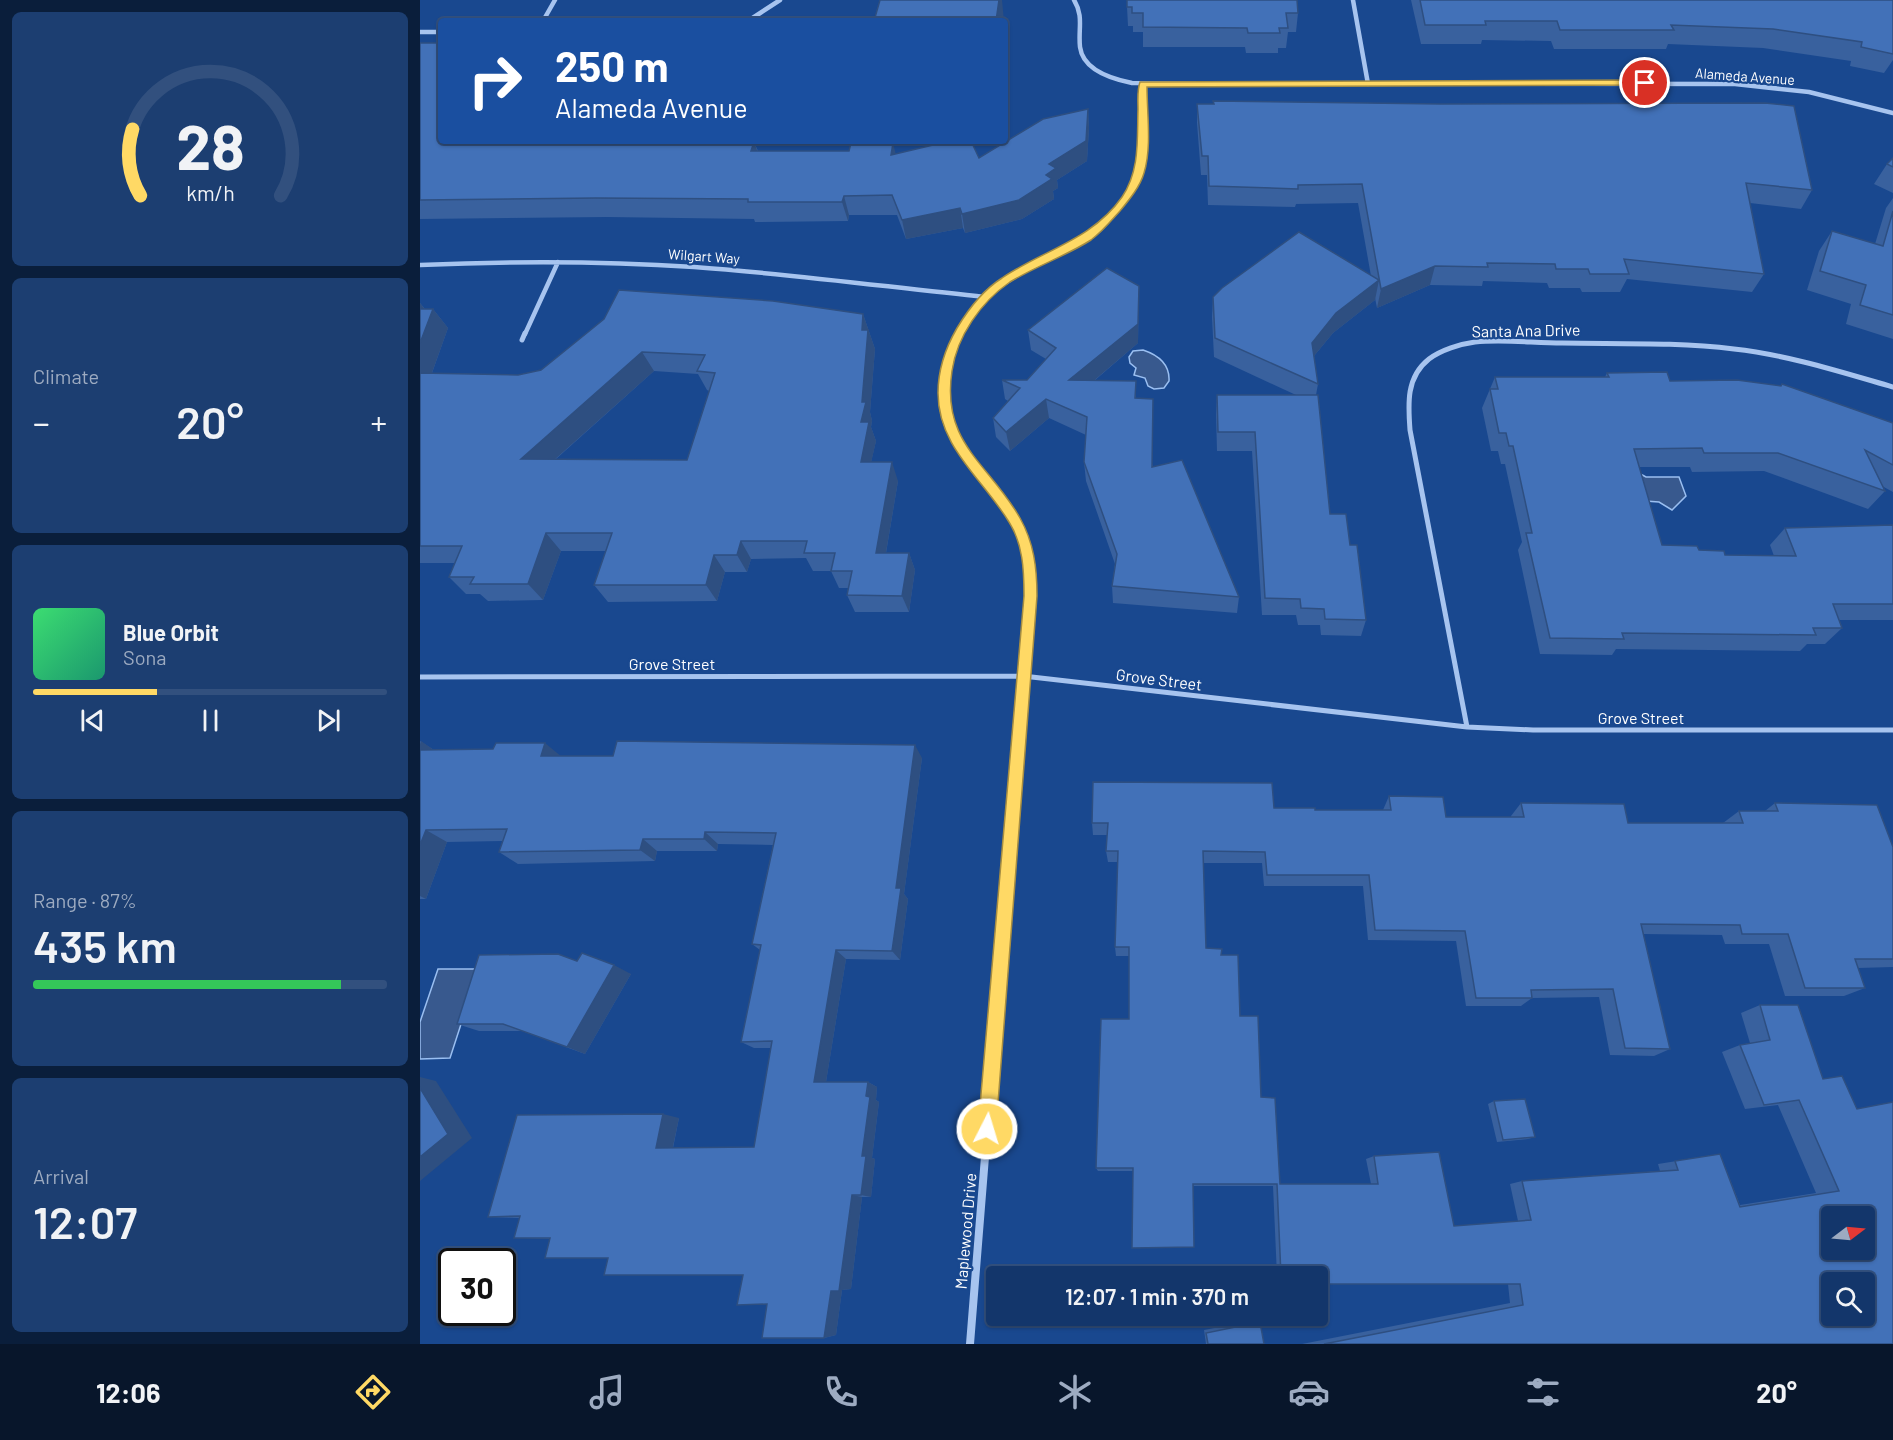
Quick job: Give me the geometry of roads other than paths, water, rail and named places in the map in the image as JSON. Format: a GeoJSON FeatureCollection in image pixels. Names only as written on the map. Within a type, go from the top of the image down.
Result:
{"type":"FeatureCollection","features":[{"type":"Feature","properties":{"kind":"street"},"geometry":{"type":"LineString","coordinates":[[545,18],[555,0]]}},
{"type":"Feature","properties":{"kind":"street"},"geometry":{"type":"LineString","coordinates":[[753,18],[780,0]]}},
{"type":"Feature","properties":{"kind":"street","name":"Alameda Avenue"},"geometry":{"type":"LineString","coordinates":[[1074,0],[1082,18],[1080,49],[1085,58],[1093,67],[1108,76],[1143,84],[1735,84],[1809,92],[1893,112]]}},
{"type":"Feature","properties":{"kind":"street"},"geometry":{"type":"LineString","coordinates":[[1353,0],[1368,84]]}},
{"type":"Feature","properties":{"kind":"street"},"geometry":{"type":"LineString","coordinates":[[420,32],[438,32]]}},
{"type":"Feature","properties":{"kind":"street","name":"Maplewood Drive"},"geometry":{"type":"LineString","coordinates":[[970,1344],[1030,596],[1030,564],[1024,540],[1015,519],[955,442],[947,419],[944,393],[946,369],[955,342],[969,318],[986,297],[1006,280],[1087,237],[1102,225],[1125,199],[1139,174],[1142,157],[1143,84]]}},
{"type":"Feature","properties":{"kind":"street"},"geometry":{"type":"LineString","coordinates":[[522,340],[558,262]]}},
{"type":"Feature","properties":{"kind":"street","name":"Wilgart Way"},"geometry":{"type":"LineString","coordinates":[[420,265],[558,262],[731,269],[986,297]]}},
{"type":"Feature","properties":{"kind":"street","name":"Santa Ana Drive"},"geometry":{"type":"LineString","coordinates":[[1467,726],[1416,465],[1408,401],[1411,385],[1420,368],[1432,356],[1448,348],[1476,342],[1698,346],[1772,355],[1893,387]]}},
{"type":"Feature","properties":{"kind":"street","name":"Grove Street"},"geometry":{"type":"LineString","coordinates":[[420,677],[1023,676],[1365,717],[1467,726],[1533,730],[1893,730]]}},
{"type":"Feature","properties":{"kind":"water"},"geometry":{"type":"Polygon","coordinates":[[[1143,350],[1154,355],[1165,365],[1169,381],[1164,388],[1154,389],[1148,386],[1145,378],[1134,375],[1136,368],[1130,363],[1129,357],[1133,351],[1143,350]]]}},
{"type":"Feature","properties":{"kind":"water"},"geometry":{"type":"Polygon","coordinates":[[[1635,471],[1646,477],[1679,477],[1686,496],[1672,510],[1659,502],[1645,501],[1635,471]]]}},
{"type":"Feature","properties":{"kind":"water"},"geometry":{"type":"Polygon","coordinates":[[[438,969],[479,969],[450,1058],[420,1059],[420,1022],[438,969]]]}}]}
